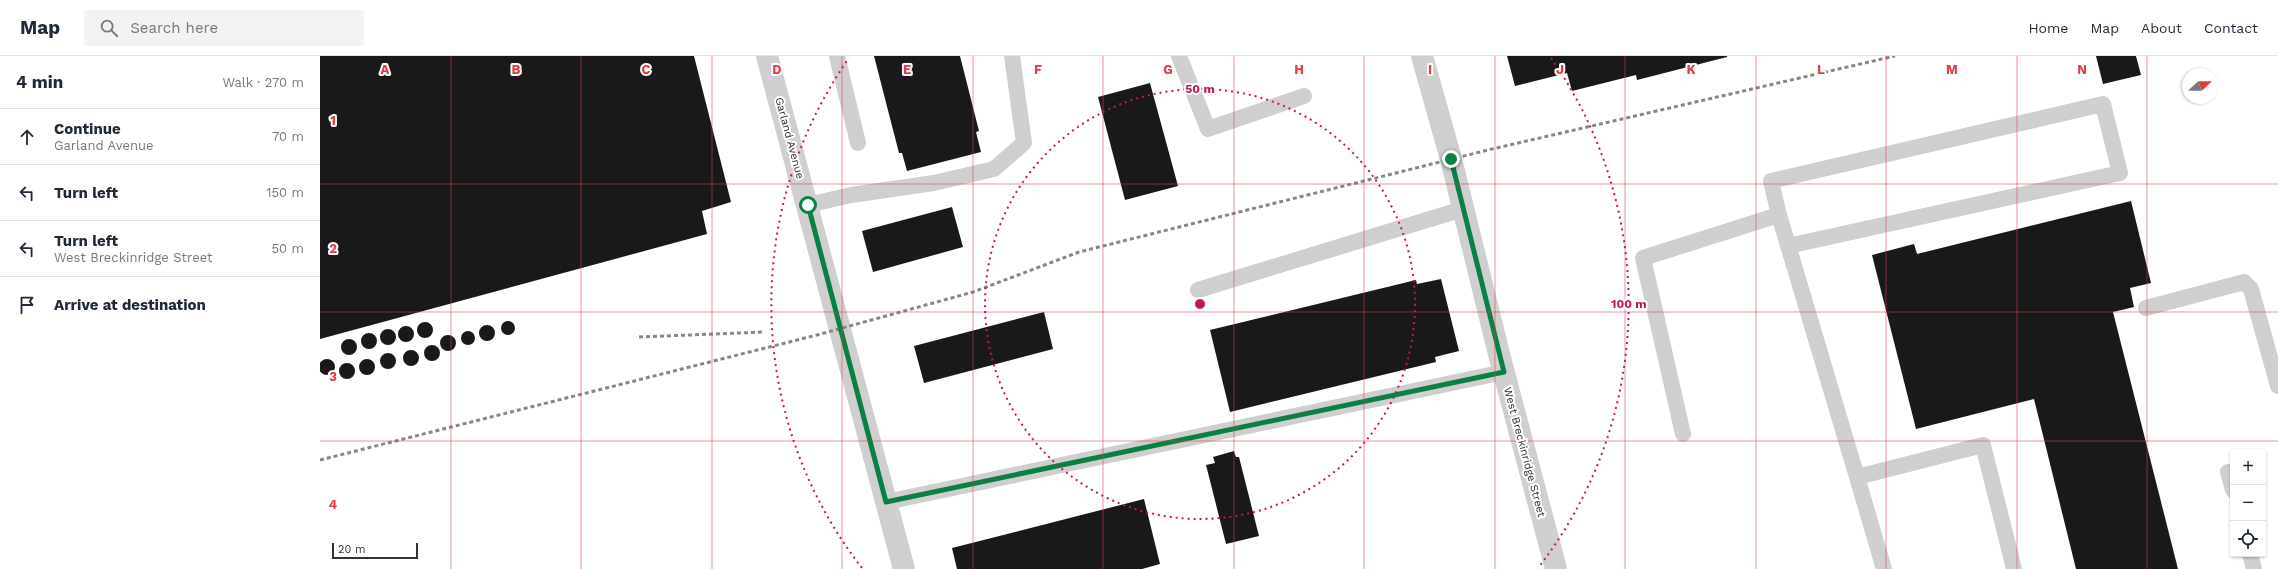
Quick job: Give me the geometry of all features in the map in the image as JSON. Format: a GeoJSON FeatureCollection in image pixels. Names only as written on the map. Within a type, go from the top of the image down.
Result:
{"type":"FeatureCollection","features":[{"type":"Feature","properties":{"kind":"street","name":"Garland Avenue"},"geometry":{"type":"LineString","coordinates":[[767,56],[904,569]]}},
{"type":"Feature","properties":{"kind":"street","name":"West Breckinridge Street"},"geometry":{"type":"LineString","coordinates":[[1422,56],[1556,569]]}},
{"type":"Feature","properties":{"kind":"lane"},"geometry":{"type":"LineString","coordinates":[[837,56],[858,142]]}},
{"type":"Feature","properties":{"kind":"lane"},"geometry":{"type":"LineString","coordinates":[[808,205],[851,195],[934,183],[994,169],[1024,143],[1012,56]]}},
{"type":"Feature","properties":{"kind":"lane"},"geometry":{"type":"LineString","coordinates":[[1179,56],[1208,129],[1304,96]]}},
{"type":"Feature","properties":{"kind":"lane"},"geometry":{"type":"LineString","coordinates":[[1788,246],[2120,172],[2103,104],[1771,181],[1778,215],[1884,569]]}},
{"type":"Feature","properties":{"kind":"lane"},"geometry":{"type":"LineString","coordinates":[[1198,290],[1463,209]]}},
{"type":"Feature","properties":{"kind":"lane"},"geometry":{"type":"LineString","coordinates":[[1683,434],[1643,258],[1778,215]]}},
{"type":"Feature","properties":{"kind":"lane"},"geometry":{"type":"LineString","coordinates":[[2146,308],[2244,282],[2252,289],[2278,386]]}},
{"type":"Feature","properties":{"kind":"lane"},"geometry":{"type":"LineString","coordinates":[[886,502],[1504,372]]}},
{"type":"Feature","properties":{"kind":"lane"},"geometry":{"type":"LineString","coordinates":[[1857,477],[1983,445],[2014,569]]}},
{"type":"Feature","properties":{"kind":"lane"},"geometry":{"type":"LineString","coordinates":[[2228,472],[2232,485]]}},
{"type":"Feature","properties":{"kind":"lane"},"geometry":{"type":"LineString","coordinates":[[2251,557],[2254,569]]}},
{"type":"Feature","properties":{"kind":"building"},"geometry":{"type":"Polygon","coordinates":[[[320,56],[694,56],[731,202],[702,211],[707,234],[320,339],[320,56]]]}},
{"type":"Feature","properties":{"kind":"building"},"geometry":{"type":"Polygon","coordinates":[[[874,56],[960,56],[979,131],[976,132],[981,152],[907,171],[902,153],[899,153],[874,56]]]}},
{"type":"Feature","properties":{"kind":"building"},"geometry":{"type":"Polygon","coordinates":[[[1507,56],[1727,57],[1637,80],[1636,75],[1572,91],[1567,73],[1515,86],[1507,56]]]}},
{"type":"Feature","properties":{"kind":"building"},"geometry":{"type":"Polygon","coordinates":[[[2096,56],[2136,56],[2141,75],[2103,84],[2096,56]]]}},
{"type":"Feature","properties":{"kind":"building"},"geometry":{"type":"Polygon","coordinates":[[[1150,83],[1178,186],[1125,200],[1098,97],[1150,83]]]}},
{"type":"Feature","properties":{"kind":"building"},"geometry":{"type":"Polygon","coordinates":[[[2131,201],[2151,283],[2130,288],[2134,307],[2113,312],[2178,569],[2076,569],[2034,399],[1916,429],[1872,255],[1914,244],[1917,254],[2131,201]]]}},
{"type":"Feature","properties":{"kind":"building"},"geometry":{"type":"Polygon","coordinates":[[[952,207],[963,247],[873,272],[862,231],[952,207]]]}},
{"type":"Feature","properties":{"kind":"building"},"geometry":{"type":"Polygon","coordinates":[[[1441,279],[1459,351],[1435,357],[1436,362],[1230,412],[1210,330],[1416,280],[1417,284],[1441,279]]]}},
{"type":"Feature","properties":{"kind":"building"},"geometry":{"type":"Polygon","coordinates":[[[1044,312],[1053,349],[924,383],[914,346],[1044,312]]]}},
{"type":"Feature","properties":{"kind":"building"},"geometry":{"type":"Polygon","coordinates":[[[505,321],[511,321],[515,325],[515,331],[511,335],[505,335],[501,331],[501,325],[505,321]]]}},
{"type":"Feature","properties":{"kind":"building"},"geometry":{"type":"Polygon","coordinates":[[[422,322],[428,322],[433,327],[431,336],[428,338],[422,338],[417,333],[417,327],[422,322]]]}},
{"type":"Feature","properties":{"kind":"building"},"geometry":{"type":"Polygon","coordinates":[[[487,325],[494,330],[495,333],[490,340],[487,341],[480,336],[479,333],[484,326],[487,325]]]}},
{"type":"Feature","properties":{"kind":"building"},"geometry":{"type":"Polygon","coordinates":[[[403,326],[409,326],[414,331],[412,340],[409,342],[403,342],[398,337],[398,331],[403,326]]]}},
{"type":"Feature","properties":{"kind":"building"},"geometry":{"type":"Polygon","coordinates":[[[385,329],[391,329],[396,334],[394,343],[391,345],[385,345],[380,340],[380,334],[385,329]]]}},
{"type":"Feature","properties":{"kind":"building"},"geometry":{"type":"Polygon","coordinates":[[[465,331],[471,331],[475,335],[475,341],[471,345],[465,345],[461,341],[461,335],[465,331]]]}},
{"type":"Feature","properties":{"kind":"building"},"geometry":{"type":"Polygon","coordinates":[[[366,333],[372,333],[377,338],[375,347],[372,349],[366,349],[361,344],[361,338],[366,333]]]}},
{"type":"Feature","properties":{"kind":"building"},"geometry":{"type":"Polygon","coordinates":[[[448,335],[455,340],[456,343],[451,350],[448,351],[441,346],[440,343],[445,336],[448,335]]]}},
{"type":"Feature","properties":{"kind":"building"},"geometry":{"type":"Polygon","coordinates":[[[346,339],[352,339],[357,344],[355,353],[352,355],[346,355],[341,350],[341,344],[346,339]]]}},
{"type":"Feature","properties":{"kind":"building"},"geometry":{"type":"Polygon","coordinates":[[[429,345],[435,345],[440,350],[438,359],[435,361],[429,361],[424,356],[424,350],[429,345]]]}},
{"type":"Feature","properties":{"kind":"building"},"geometry":{"type":"Polygon","coordinates":[[[408,350],[414,350],[419,355],[417,364],[414,366],[408,366],[403,361],[403,355],[408,350]]]}},
{"type":"Feature","properties":{"kind":"building"},"geometry":{"type":"Polygon","coordinates":[[[385,353],[391,353],[396,358],[394,367],[391,369],[385,369],[380,364],[380,358],[385,353]]]}},
{"type":"Feature","properties":{"kind":"building"},"geometry":{"type":"Polygon","coordinates":[[[324,359],[330,359],[335,364],[333,373],[330,375],[324,375],[319,370],[319,364],[324,359]]]}},
{"type":"Feature","properties":{"kind":"building"},"geometry":{"type":"Polygon","coordinates":[[[364,359],[370,359],[375,364],[373,373],[370,375],[364,375],[359,370],[359,364],[364,359]]]}},
{"type":"Feature","properties":{"kind":"building"},"geometry":{"type":"Polygon","coordinates":[[[344,363],[350,363],[355,368],[353,377],[350,379],[344,379],[339,374],[339,368],[344,363]]]}},
{"type":"Feature","properties":{"kind":"building"},"geometry":{"type":"Polygon","coordinates":[[[1234,451],[1236,457],[1239,457],[1259,536],[1226,544],[1206,465],[1215,463],[1213,457],[1234,451]]]}},
{"type":"Feature","properties":{"kind":"building"},"geometry":{"type":"Polygon","coordinates":[[[1144,499],[1160,564],[1142,569],[957,569],[952,548],[1144,499]]]}},
{"type":"Feature","properties":{"kind":"railway"},"geometry":{"type":"LineString","coordinates":[[320,460],[817,335],[973,292],[1079,252],[1492,149],[1895,56]]}},
{"type":"Feature","properties":{"kind":"railway"},"geometry":{"type":"LineString","coordinates":[[639,337],[764,332]]}},
{"type":"Feature","properties":{"kind":"route"},"geometry":{"type":"LineString","coordinates":[[808,205],[886,502],[1504,372],[1451,159]]}}]}
